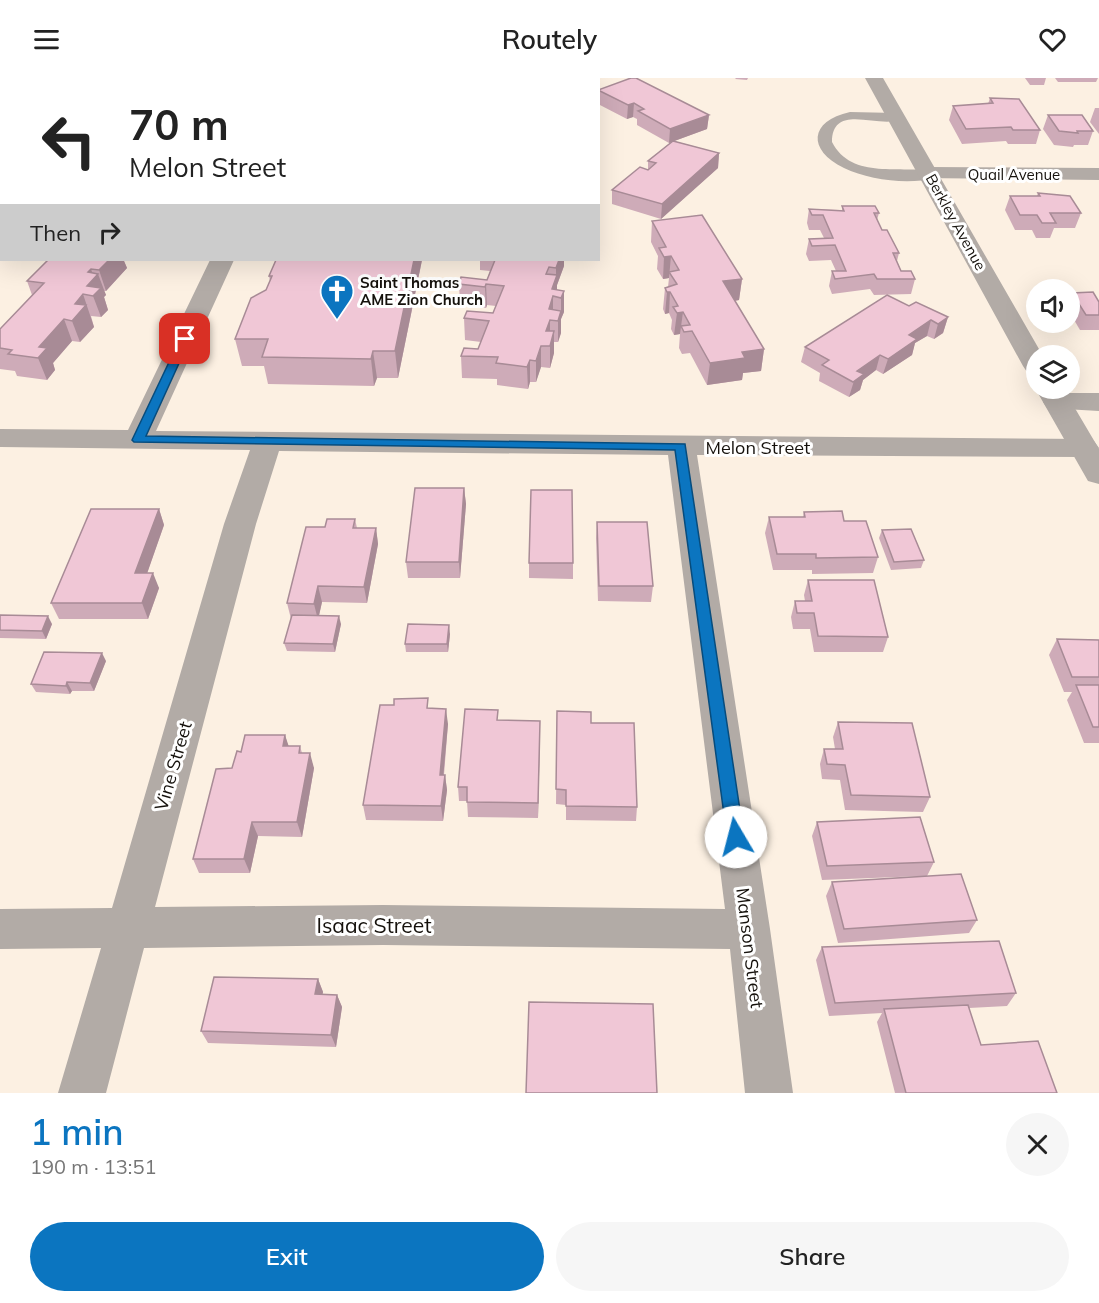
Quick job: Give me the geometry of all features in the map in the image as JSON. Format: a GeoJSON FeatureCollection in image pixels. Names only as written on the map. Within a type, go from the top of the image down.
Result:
{"type":"FeatureCollection","features":[{"type":"Feature","properties":{"kind":"street","name":"Berkley Avenue"},"geometry":{"type":"LineString","coordinates":[[874,78],[1026,348]]}},
{"type":"Feature","properties":{"kind":"street","name":"Quail Avenue"},"geometry":{"type":"LineString","coordinates":[[929,174],[1099,174]]}},
{"type":"Feature","properties":{"kind":"street"},"geometry":{"type":"LineString","coordinates":[[138,440],[222,261]]}},
{"type":"Feature","properties":{"kind":"street"},"geometry":{"type":"LineString","coordinates":[[1055,399],[1099,474]]}},
{"type":"Feature","properties":{"kind":"street"},"geometry":{"type":"LineString","coordinates":[[1079,399],[1099,402]]}},
{"type":"Feature","properties":{"kind":"street","name":"Melon Street"},"geometry":{"type":"LineString","coordinates":[[0,438],[1084,448]]}},
{"type":"Feature","properties":{"kind":"street","name":"Vine Street"},"geometry":{"type":"LineString","coordinates":[[82,1093],[240,524],[268,440]]}},
{"type":"Feature","properties":{"kind":"street","name":"Manson Street"},"geometry":{"type":"LineString","coordinates":[[681,446],[749,929],[769,1093]]}},
{"type":"Feature","properties":{"kind":"street","name":"Isaac Street"},"geometry":{"type":"LineString","coordinates":[[0,928],[383,925],[749,929]]}},
{"type":"Feature","properties":{"kind":"lane"},"geometry":{"type":"LineString","coordinates":[[896,117],[852,116],[837,119],[828,124],[824,135],[826,146],[848,164],[866,171],[886,175],[929,174]]}},
{"type":"Feature","properties":{"kind":"building"},"geometry":{"type":"Polygon","coordinates":[[[636,78],[709,115],[670,129],[638,111],[644,109],[634,103],[628,105],[600,89],[636,78]]]}},
{"type":"Feature","properties":{"kind":"building"},"geometry":{"type":"Polygon","coordinates":[[[990,98],[1019,99],[1040,130],[1013,130],[1011,127],[966,129],[953,106],[993,103],[990,98]]]}},
{"type":"Feature","properties":{"kind":"building"},"geometry":{"type":"Polygon","coordinates":[[[1048,115],[1082,115],[1093,131],[1077,131],[1078,133],[1059,131],[1048,115]]]}},
{"type":"Feature","properties":{"kind":"building"},"geometry":{"type":"Polygon","coordinates":[[[673,141],[719,153],[662,204],[612,190],[640,167],[648,170],[656,163],[648,161],[673,141]]]}},
{"type":"Feature","properties":{"kind":"building"},"geometry":{"type":"Polygon","coordinates":[[[1038,193],[1070,196],[1081,213],[1050,213],[1056,223],[1042,223],[1037,215],[1020,215],[1010,196],[1040,196],[1038,193]]]}},
{"type":"Feature","properties":{"kind":"building"},"geometry":{"type":"Polygon","coordinates":[[[842,206],[875,206],[879,213],[874,213],[882,230],[887,230],[899,253],[893,253],[901,271],[911,271],[915,279],[877,279],[874,274],[835,279],[832,271],[846,271],[835,245],[812,246],[809,239],[833,238],[823,215],[812,215],[809,209],[844,211],[842,206]]]}},
{"type":"Feature","properties":{"kind":"building"},"geometry":{"type":"Polygon","coordinates":[[[702,215],[742,279],[723,281],[764,349],[742,352],[745,358],[710,363],[692,331],[684,332],[681,326],[690,325],[683,312],[677,313],[673,307],[678,306],[665,288],[677,284],[669,272],[679,270],[671,256],[664,257],[659,248],[666,247],[652,221],[702,215]]]}},
{"type":"Feature","properties":{"kind":"building"},"geometry":{"type":"Polygon","coordinates":[[[47,261],[108,261],[99,270],[91,269],[88,272],[98,274],[87,286],[101,288],[93,296],[83,294],[75,304],[86,305],[72,321],[64,319],[39,347],[47,348],[38,358],[8,354],[12,350],[0,348],[0,329],[44,283],[27,281],[47,261]]]}},
{"type":"Feature","properties":{"kind":"building","name":"Saint Thomas AME Zion Church"},"geometry":{"type":"Polygon","coordinates":[[[276,261],[414,261],[395,351],[373,351],[371,359],[262,357],[268,339],[235,339],[251,298],[266,290],[272,276],[269,276],[276,261]]]}},
{"type":"Feature","properties":{"kind":"building"},"geometry":{"type":"Polygon","coordinates":[[[495,261],[559,261],[556,268],[549,267],[546,274],[557,275],[552,289],[564,291],[561,298],[553,296],[549,309],[561,311],[558,321],[550,320],[546,331],[554,331],[550,346],[541,346],[536,361],[530,360],[527,367],[496,363],[498,357],[461,356],[464,348],[478,349],[489,321],[464,318],[467,311],[493,313],[504,286],[486,284],[485,287],[459,284],[461,277],[487,280],[495,261]]]}},
{"type":"Feature","properties":{"kind":"building"},"geometry":{"type":"Polygon","coordinates":[[[1093,292],[1099,302],[1099,315],[1086,315],[1080,306],[1080,293],[1093,292]]]}},
{"type":"Feature","properties":{"kind":"building"},"geometry":{"type":"Polygon","coordinates":[[[887,295],[909,306],[916,302],[948,317],[938,324],[931,320],[909,335],[917,339],[888,359],[880,355],[857,371],[864,374],[853,382],[822,365],[829,360],[805,347],[887,295]]]}},
{"type":"Feature","properties":{"kind":"building"},"geometry":{"type":"Polygon","coordinates":[[[415,488],[464,488],[459,562],[406,562],[415,488]]]}},
{"type":"Feature","properties":{"kind":"building"},"geometry":{"type":"Polygon","coordinates":[[[531,490],[572,490],[573,563],[529,563],[531,490]]]}},
{"type":"Feature","properties":{"kind":"building"},"geometry":{"type":"Polygon","coordinates":[[[91,509],[159,509],[135,573],[153,573],[142,603],[51,603],[91,509]]]}},
{"type":"Feature","properties":{"kind":"building"},"geometry":{"type":"Polygon","coordinates":[[[842,511],[844,521],[866,521],[878,557],[816,558],[816,554],[777,554],[769,517],[805,517],[804,512],[842,511]]]}},
{"type":"Feature","properties":{"kind":"building"},"geometry":{"type":"Polygon","coordinates":[[[327,519],[355,519],[353,528],[376,528],[364,587],[318,586],[314,604],[287,603],[306,527],[325,527],[327,519]]]}},
{"type":"Feature","properties":{"kind":"building"},"geometry":{"type":"Polygon","coordinates":[[[597,522],[647,522],[653,586],[599,586],[597,522]]]}},
{"type":"Feature","properties":{"kind":"building"},"geometry":{"type":"Polygon","coordinates":[[[911,529],[924,560],[894,562],[882,530],[911,529]]]}},
{"type":"Feature","properties":{"kind":"building"},"geometry":{"type":"Polygon","coordinates":[[[808,580],[874,580],[888,637],[818,636],[814,613],[797,613],[795,601],[812,601],[808,580]]]}},
{"type":"Feature","properties":{"kind":"building"},"geometry":{"type":"Polygon","coordinates":[[[0,615],[48,616],[42,631],[0,630],[0,615]]]}},
{"type":"Feature","properties":{"kind":"building"},"geometry":{"type":"Polygon","coordinates":[[[292,615],[339,616],[333,644],[284,643],[292,615]]]}},
{"type":"Feature","properties":{"kind":"building"},"geometry":{"type":"Polygon","coordinates":[[[408,624],[449,625],[447,644],[405,644],[408,624]]]}},
{"type":"Feature","properties":{"kind":"building"},"geometry":{"type":"Polygon","coordinates":[[[1057,639],[1099,640],[1099,677],[1072,677],[1057,639]]]}},
{"type":"Feature","properties":{"kind":"building"},"geometry":{"type":"Polygon","coordinates":[[[44,652],[102,653],[90,683],[67,682],[66,686],[31,684],[44,652]]]}},
{"type":"Feature","properties":{"kind":"building"},"geometry":{"type":"Polygon","coordinates":[[[1076,685],[1099,685],[1099,727],[1093,727],[1076,685]]]}},
{"type":"Feature","properties":{"kind":"building"},"geometry":{"type":"Polygon","coordinates":[[[428,698],[427,708],[446,709],[440,775],[445,775],[441,806],[363,805],[380,705],[394,705],[394,699],[428,698]]]}},
{"type":"Feature","properties":{"kind":"building"},"geometry":{"type":"Polygon","coordinates":[[[465,709],[498,710],[497,720],[540,721],[538,803],[467,802],[467,787],[458,787],[465,709]]]}},
{"type":"Feature","properties":{"kind":"building"},"geometry":{"type":"Polygon","coordinates":[[[557,711],[591,712],[591,723],[634,723],[637,807],[566,806],[566,790],[556,789],[557,711]]]}},
{"type":"Feature","properties":{"kind":"building"},"geometry":{"type":"Polygon","coordinates":[[[838,722],[912,723],[930,797],[851,795],[845,765],[827,764],[824,749],[843,749],[838,722]]]}},
{"type":"Feature","properties":{"kind":"building"},"geometry":{"type":"Polygon","coordinates":[[[245,735],[285,735],[283,746],[300,746],[299,753],[310,753],[297,822],[252,822],[244,859],[193,859],[216,769],[232,768],[237,751],[241,752],[245,735]]]}},
{"type":"Feature","properties":{"kind":"building"},"geometry":{"type":"Polygon","coordinates":[[[920,817],[934,862],[827,866],[817,822],[920,817]]]}},
{"type":"Feature","properties":{"kind":"building"},"geometry":{"type":"Polygon","coordinates":[[[961,874],[977,920],[844,929],[832,882],[961,874]]]}},
{"type":"Feature","properties":{"kind":"building"},"geometry":{"type":"Polygon","coordinates":[[[999,941],[1016,993],[835,1003],[822,947],[999,941]]]}},
{"type":"Feature","properties":{"kind":"building"},"geometry":{"type":"Polygon","coordinates":[[[214,977],[318,979],[315,994],[337,995],[331,1035],[201,1031],[214,977]]]}},
{"type":"Feature","properties":{"kind":"building"},"geometry":{"type":"Polygon","coordinates":[[[529,1002],[653,1004],[657,1093],[526,1093],[529,1002]]]}},
{"type":"Feature","properties":{"kind":"building"},"geometry":{"type":"Polygon","coordinates":[[[968,1005],[981,1045],[1038,1041],[1057,1093],[906,1093],[884,1009],[968,1005]]]}},
{"type":"Feature","properties":{"kind":"place","name":"Saint Thomas AME Zion Church"},"geometry":{"type":"Point","coordinates":[337,320]}},
{"type":"Feature","properties":{"kind":"route"},"geometry":{"type":"LineString","coordinates":[[185,339],[138,440],[681,446],[736,837]]}}]}
